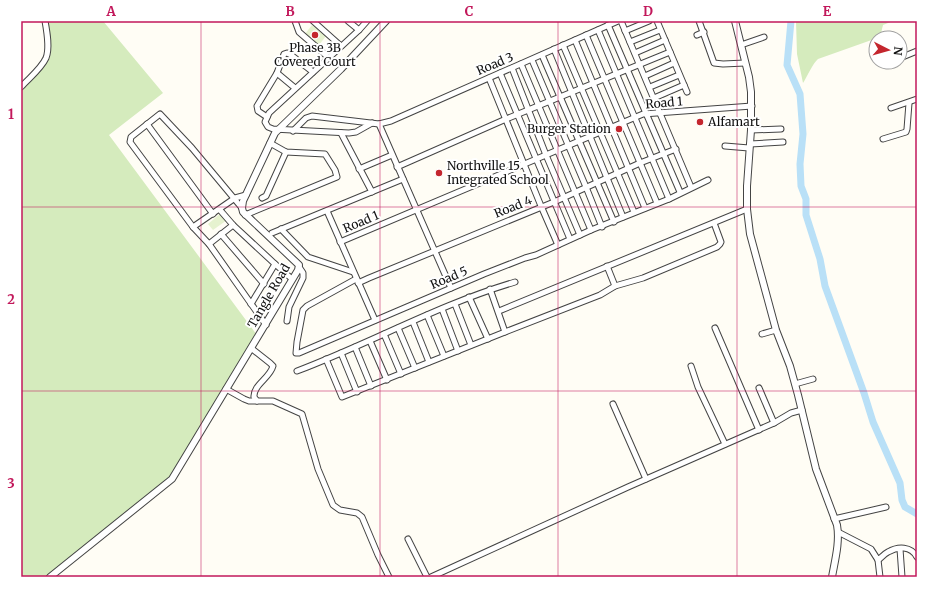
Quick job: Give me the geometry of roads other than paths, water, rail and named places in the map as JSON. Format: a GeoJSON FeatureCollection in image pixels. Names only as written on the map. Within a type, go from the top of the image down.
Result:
{"type":"FeatureCollection","features":[{"type":"Feature","properties":{"kind":"street"},"geometry":{"type":"LineString","coordinates":[[21,87],[47,58],[48,49],[46,21]]}},
{"type":"Feature","properties":{"kind":"street"},"geometry":{"type":"LineString","coordinates":[[295,21],[299,32],[328,57]]}},
{"type":"Feature","properties":{"kind":"street"},"geometry":{"type":"LineString","coordinates":[[313,21],[341,46]]}},
{"type":"Feature","properties":{"kind":"street"},"geometry":{"type":"LineString","coordinates":[[348,21],[359,30]]}},
{"type":"Feature","properties":{"kind":"street"},"geometry":{"type":"LineString","coordinates":[[367,21],[269,113],[265,122],[268,127],[273,129],[341,133],[356,132],[372,123]]}},
{"type":"Feature","properties":{"kind":"street"},"geometry":{"type":"LineString","coordinates":[[242,208],[246,195],[273,136],[341,69],[386,21]]}},
{"type":"Feature","properties":{"kind":"street"},"geometry":{"type":"LineString","coordinates":[[620,21],[650,87],[691,187]]}},
{"type":"Feature","properties":{"kind":"street","name":"Road 3"},"geometry":{"type":"LineString","coordinates":[[379,124],[413,112],[620,21]]}},
{"type":"Feature","properties":{"kind":"street"},"geometry":{"type":"LineString","coordinates":[[625,31],[649,21]]}},
{"type":"Feature","properties":{"kind":"street"},"geometry":{"type":"LineString","coordinates":[[657,21],[687,92]]}},
{"type":"Feature","properties":{"kind":"street"},"geometry":{"type":"LineString","coordinates":[[699,21],[714,62],[723,64],[745,62]]}},
{"type":"Feature","properties":{"kind":"street"},"geometry":{"type":"LineString","coordinates":[[735,21],[750,85],[752,106],[747,209],[753,245],[776,330],[790,366],[816,469],[838,532],[832,577]]}},
{"type":"Feature","properties":{"kind":"street"},"geometry":{"type":"LineString","coordinates":[[608,25],[680,192]]}},
{"type":"Feature","properties":{"kind":"street"},"geometry":{"type":"LineString","coordinates":[[598,30],[669,199]]}},
{"type":"Feature","properties":{"kind":"street"},"geometry":{"type":"LineString","coordinates":[[630,42],[660,30]]}},
{"type":"Feature","properties":{"kind":"street"},"geometry":{"type":"LineString","coordinates":[[697,35],[704,32]]}},
{"type":"Feature","properties":{"kind":"street"},"geometry":{"type":"LineString","coordinates":[[586,35],[657,203]]}},
{"type":"Feature","properties":{"kind":"street"},"geometry":{"type":"LineString","coordinates":[[741,45],[764,37]]}},
{"type":"Feature","properties":{"kind":"street"},"geometry":{"type":"LineString","coordinates":[[575,40],[592,84],[645,208]]}},
{"type":"Feature","properties":{"kind":"street"},"geometry":{"type":"LineString","coordinates":[[635,53],[665,40]]}},
{"type":"Feature","properties":{"kind":"street"},"geometry":{"type":"LineString","coordinates":[[564,45],[634,212]]}},
{"type":"Feature","properties":{"kind":"street"},"geometry":{"type":"LineString","coordinates":[[554,49],[623,217]]}},
{"type":"Feature","properties":{"kind":"street"},"geometry":{"type":"LineString","coordinates":[[397,167],[444,148],[506,119],[670,52]]}},
{"type":"Feature","properties":{"kind":"street"},"geometry":{"type":"LineString","coordinates":[[266,117],[258,111],[257,106],[277,73],[284,54],[286,53],[291,55],[313,72]]}},
{"type":"Feature","properties":{"kind":"street"},"geometry":{"type":"LineString","coordinates":[[542,54],[614,222]]}},
{"type":"Feature","properties":{"kind":"street"},"geometry":{"type":"LineString","coordinates":[[532,60],[602,227]]}},
{"type":"Feature","properties":{"kind":"street"},"geometry":{"type":"LineString","coordinates":[[645,76],[674,63]]}},
{"type":"Feature","properties":{"kind":"street"},"geometry":{"type":"LineString","coordinates":[[521,64],[591,230]]}},
{"type":"Feature","properties":{"kind":"street"},"geometry":{"type":"LineString","coordinates":[[512,68],[580,236]]}},
{"type":"Feature","properties":{"kind":"street"},"geometry":{"type":"LineString","coordinates":[[277,73],[296,88]]}},
{"type":"Feature","properties":{"kind":"street"},"geometry":{"type":"LineString","coordinates":[[500,73],[570,239]]}},
{"type":"Feature","properties":{"kind":"street"},"geometry":{"type":"LineString","coordinates":[[650,87],[679,74]]}},
{"type":"Feature","properties":{"kind":"street"},"geometry":{"type":"LineString","coordinates":[[489,78],[558,244]]}},
{"type":"Feature","properties":{"kind":"street"},"geometry":{"type":"LineString","coordinates":[[654,98],[684,86]]}},
{"type":"Feature","properties":{"kind":"street"},"geometry":{"type":"LineString","coordinates":[[891,108],[917,99]]}},
{"type":"Feature","properties":{"kind":"street"},"geometry":{"type":"LineString","coordinates":[[883,139],[906,132],[909,102]]}},
{"type":"Feature","properties":{"kind":"street","name":"Road 1"},"geometry":{"type":"LineString","coordinates":[[340,242],[600,132],[647,114],[752,106]]}},
{"type":"Feature","properties":{"kind":"street"},"geometry":{"type":"LineString","coordinates":[[242,208],[192,148],[162,115],[159,115],[146,124],[131,137],[130,142],[193,227],[209,244],[266,325]]}},
{"type":"Feature","properties":{"kind":"street"},"geometry":{"type":"LineString","coordinates":[[293,131],[306,118],[312,116],[379,124],[397,167],[436,250],[451,288]]}},
{"type":"Feature","properties":{"kind":"street"},"geometry":{"type":"LineString","coordinates":[[146,124],[213,214]]}},
{"type":"Feature","properties":{"kind":"street"},"geometry":{"type":"LineString","coordinates":[[751,130],[781,129]]}},
{"type":"Feature","properties":{"kind":"street"},"geometry":{"type":"LineString","coordinates":[[341,133],[372,192]]}},
{"type":"Feature","properties":{"kind":"street"},"geometry":{"type":"LineString","coordinates":[[725,146],[749,146],[783,142]]}},
{"type":"Feature","properties":{"kind":"street"},"geometry":{"type":"LineString","coordinates":[[245,214],[337,177],[325,154],[286,152],[270,143]]}},
{"type":"Feature","properties":{"kind":"street","name":"Road 4"},"geometry":{"type":"LineString","coordinates":[[357,281],[368,278],[541,206],[554,202],[640,163],[676,149]]}},
{"type":"Feature","properties":{"kind":"street"},"geometry":{"type":"LineString","coordinates":[[262,198],[266,196],[286,152]]}},
{"type":"Feature","properties":{"kind":"street"},"geometry":{"type":"LineString","coordinates":[[359,169],[392,155]]}},
{"type":"Feature","properties":{"kind":"street"},"geometry":{"type":"LineString","coordinates":[[272,232],[403,179]]}},
{"type":"Feature","properties":{"kind":"street","name":"Road 5"},"geometry":{"type":"LineString","coordinates":[[357,281],[303,310],[297,354],[506,265],[536,255],[591,230],[602,227],[634,212],[669,199],[680,192],[708,180]]}},
{"type":"Feature","properties":{"kind":"street"},"geometry":{"type":"LineString","coordinates":[[193,227],[220,210],[234,198],[246,195]]}},
{"type":"Feature","properties":{"kind":"street","name":"Tangle Road"},"geometry":{"type":"LineString","coordinates":[[50,577],[172,479],[266,325],[299,267],[298,263],[245,214],[242,208]]}},
{"type":"Feature","properties":{"kind":"street"},"geometry":{"type":"LineString","coordinates":[[498,311],[747,209]]}},
{"type":"Feature","properties":{"kind":"street"},"geometry":{"type":"LineString","coordinates":[[220,210],[233,225],[291,281],[300,286]]}},
{"type":"Feature","properties":{"kind":"street"},"geometry":{"type":"LineString","coordinates":[[326,211],[375,320]]}},
{"type":"Feature","properties":{"kind":"street"},"geometry":{"type":"LineString","coordinates":[[326,359],[342,397],[600,295],[616,286],[643,278],[720,244],[721,242],[714,223]]}},
{"type":"Feature","properties":{"kind":"street"},"geometry":{"type":"LineString","coordinates":[[209,244],[233,225]]}},
{"type":"Feature","properties":{"kind":"street"},"geometry":{"type":"LineString","coordinates":[[281,229],[308,257],[353,272]]}},
{"type":"Feature","properties":{"kind":"street"},"geometry":{"type":"LineString","coordinates":[[222,234],[264,284]]}},
{"type":"Feature","properties":{"kind":"street"},"geometry":{"type":"LineString","coordinates":[[251,304],[275,264]]}},
{"type":"Feature","properties":{"kind":"street"},"geometry":{"type":"LineString","coordinates":[[607,266],[616,286]]}},
{"type":"Feature","properties":{"kind":"street"},"geometry":{"type":"LineString","coordinates":[[287,321],[289,307],[300,286],[303,276],[299,267]]}},
{"type":"Feature","properties":{"kind":"street"},"geometry":{"type":"LineString","coordinates":[[298,371],[490,289],[515,282]]}},
{"type":"Feature","properties":{"kind":"street"},"geometry":{"type":"LineString","coordinates":[[490,289],[505,332]]}},
{"type":"Feature","properties":{"kind":"street"},"geometry":{"type":"LineString","coordinates":[[469,298],[488,339]]}},
{"type":"Feature","properties":{"kind":"street"},"geometry":{"type":"LineString","coordinates":[[455,304],[471,345]]}},
{"type":"Feature","properties":{"kind":"street"},"geometry":{"type":"LineString","coordinates":[[442,309],[458,351]]}},
{"type":"Feature","properties":{"kind":"street"},"geometry":{"type":"LineString","coordinates":[[427,315],[444,356]]}},
{"type":"Feature","properties":{"kind":"street"},"geometry":{"type":"LineString","coordinates":[[413,322],[430,362]]}},
{"type":"Feature","properties":{"kind":"street"},"geometry":{"type":"LineString","coordinates":[[398,328],[415,368]]}},
{"type":"Feature","properties":{"kind":"street"},"geometry":{"type":"LineString","coordinates":[[715,328],[759,430]]}},
{"type":"Feature","properties":{"kind":"street"},"geometry":{"type":"LineString","coordinates":[[762,334],[776,330]]}},
{"type":"Feature","properties":{"kind":"street"},"geometry":{"type":"LineString","coordinates":[[384,334],[401,374]]}},
{"type":"Feature","properties":{"kind":"street"},"geometry":{"type":"LineString","coordinates":[[370,341],[386,380]]}},
{"type":"Feature","properties":{"kind":"street"},"geometry":{"type":"LineString","coordinates":[[355,347],[371,386]]}},
{"type":"Feature","properties":{"kind":"street"},"geometry":{"type":"LineString","coordinates":[[251,348],[273,366],[271,372],[254,392],[254,397],[257,400]]}},
{"type":"Feature","properties":{"kind":"street"},"geometry":{"type":"LineString","coordinates":[[341,353],[356,392]]}},
{"type":"Feature","properties":{"kind":"street"},"geometry":{"type":"LineString","coordinates":[[691,366],[698,387],[726,444]]}},
{"type":"Feature","properties":{"kind":"street"},"geometry":{"type":"LineString","coordinates":[[795,384],[812,379]]}},
{"type":"Feature","properties":{"kind":"street"},"geometry":{"type":"LineString","coordinates":[[759,388],[774,423]]}},
{"type":"Feature","properties":{"kind":"street"},"geometry":{"type":"LineString","coordinates":[[226,389],[249,401],[273,401],[302,414],[318,469],[332,502],[337,509],[357,513],[362,517],[389,577]]}},
{"type":"Feature","properties":{"kind":"street"},"geometry":{"type":"LineString","coordinates":[[613,404],[646,479]]}},
{"type":"Feature","properties":{"kind":"street"},"geometry":{"type":"LineString","coordinates":[[431,577],[646,479],[759,430],[791,413],[802,410]]}},
{"type":"Feature","properties":{"kind":"street"},"geometry":{"type":"LineString","coordinates":[[834,519],[886,507]]}},
{"type":"Feature","properties":{"kind":"street"},"geometry":{"type":"LineString","coordinates":[[838,532],[871,549],[878,560],[880,577]]}},
{"type":"Feature","properties":{"kind":"street"},"geometry":{"type":"LineString","coordinates":[[408,539],[427,577]]}},
{"type":"Feature","properties":{"kind":"street"},"geometry":{"type":"LineString","coordinates":[[878,560],[888,551],[906,548],[911,549],[917,557]]}},
{"type":"Feature","properties":{"kind":"street"},"geometry":{"type":"LineString","coordinates":[[900,549],[902,577]]}},
{"type":"Feature","properties":{"kind":"waterway"},"geometry":{"type":"LineString","coordinates":[[791,21],[787,65],[800,94],[803,134],[800,164],[801,186],[806,199],[806,215],[820,259],[825,286],[873,422],[900,483],[902,500],[905,507],[917,514]]}},
{"type":"Feature","properties":{"kind":"place","name":"Phase 3B Covered Court"},"geometry":{"type":"Point","coordinates":[315,35]}},
{"type":"Feature","properties":{"kind":"place","name":"Alfamart"},"geometry":{"type":"Point","coordinates":[700,122]}},
{"type":"Feature","properties":{"kind":"place","name":"Burger Station"},"geometry":{"type":"Point","coordinates":[619,129]}},
{"type":"Feature","properties":{"kind":"place","name":"Northville 15 Integrated School"},"geometry":{"type":"Point","coordinates":[439,173]}}]}
